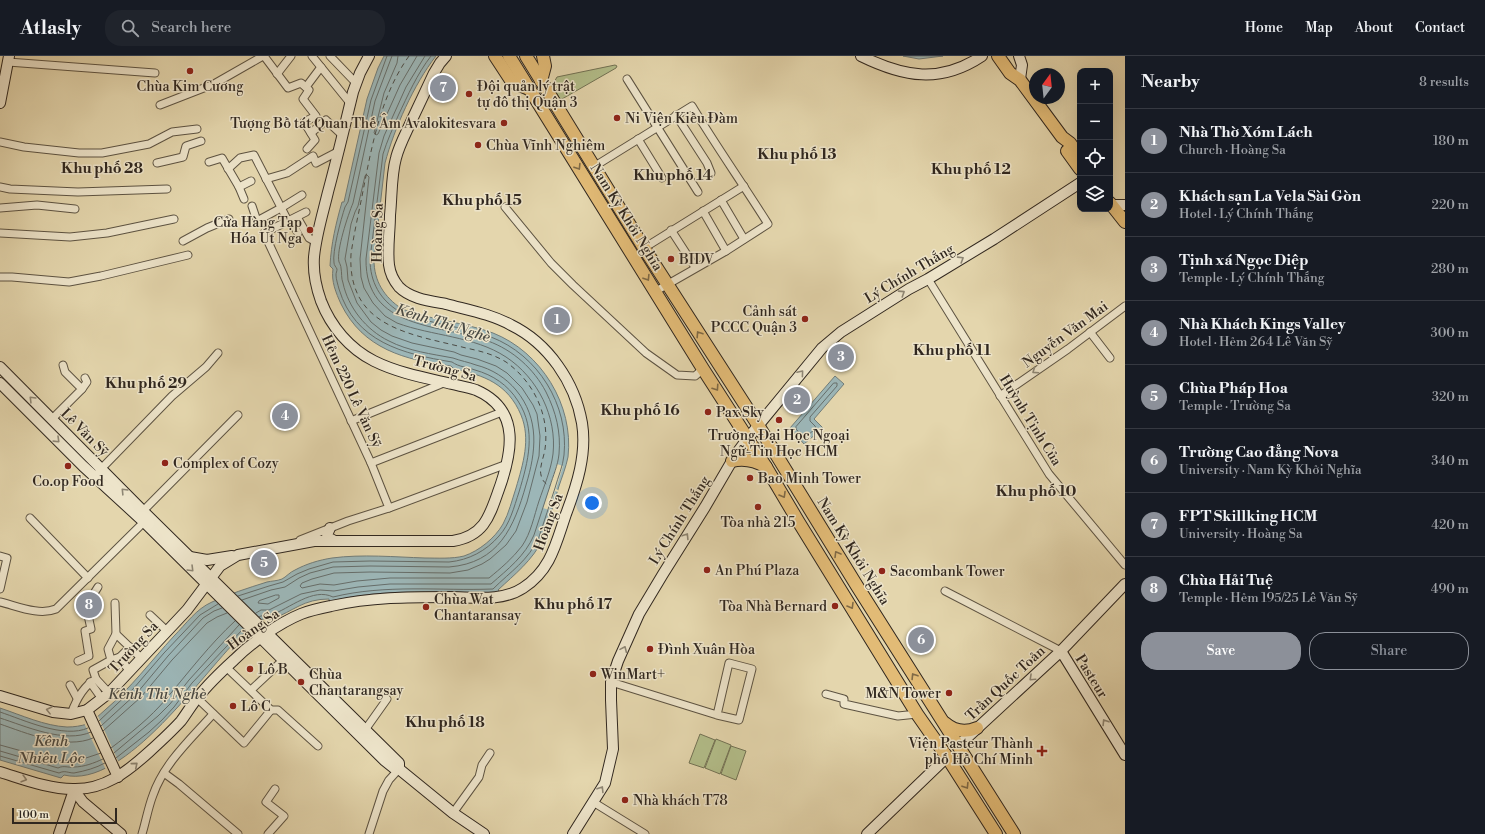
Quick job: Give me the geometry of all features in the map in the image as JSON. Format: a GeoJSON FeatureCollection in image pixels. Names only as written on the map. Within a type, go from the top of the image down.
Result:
{"type":"FeatureCollection","features":[{"type":"Feature","properties":{"kind":"main road"},"geometry":{"type":"LineString","coordinates":[[495,56],[512,82],[529,89]]}},
{"type":"Feature","properties":{"kind":"main road","name":"Nam Kỳ Khởi Nghĩa"},"geometry":{"type":"LineString","coordinates":[[510,56],[703,369],[766,467],[917,714],[947,757],[996,834]]}},
{"type":"Feature","properties":{"kind":"main road","name":"Nam Kỳ Khởi Nghĩa"},"geometry":{"type":"LineString","coordinates":[[526,56],[644,248],[758,425],[857,586],[1014,834]]}},
{"type":"Feature","properties":{"kind":"main road"},"geometry":{"type":"LineString","coordinates":[[538,76],[545,66],[543,56]]}},
{"type":"Feature","properties":{"kind":"main road"},"geometry":{"type":"LineString","coordinates":[[998,56],[1017,75],[1062,137],[1070,143],[1077,153]]}},
{"type":"Feature","properties":{"kind":"main road"},"geometry":{"type":"LineString","coordinates":[[1008,56],[1017,75]]}},
{"type":"Feature","properties":{"kind":"main road"},"geometry":{"type":"LineString","coordinates":[[543,110],[557,106]]}},
{"type":"Feature","properties":{"kind":"main road"},"geometry":{"type":"LineString","coordinates":[[1062,137],[1064,146],[1077,165]]}},
{"type":"Feature","properties":{"kind":"main road"},"geometry":{"type":"LineString","coordinates":[[1113,207],[1125,224]]}},
{"type":"Feature","properties":{"kind":"main road"},"geometry":{"type":"LineString","coordinates":[[732,460],[737,459],[754,462],[766,467]]}},
{"type":"Feature","properties":{"kind":"main road"},"geometry":{"type":"LineString","coordinates":[[942,721],[959,731],[970,731],[977,728]]}},
{"type":"Feature","properties":{"kind":"street"},"geometry":{"type":"LineString","coordinates":[[160,104],[214,84],[264,56],[288,88],[302,83],[309,90],[303,99],[316,116],[304,122],[315,140],[307,149]]}},
{"type":"Feature","properties":{"kind":"street"},"geometry":{"type":"LineString","coordinates":[[277,74],[291,56]]}},
{"type":"Feature","properties":{"kind":"street"},"geometry":{"type":"LineString","coordinates":[[312,56],[350,102]]}},
{"type":"Feature","properties":{"kind":"street"},"geometry":{"type":"LineString","coordinates":[[330,56],[356,83]]}},
{"type":"Feature","properties":{"kind":"street","name":"Trường Sa"},"geometry":{"type":"LineString","coordinates":[[0,696],[53,712],[89,715],[191,605],[224,563],[238,555],[314,541],[444,542],[467,538],[477,532],[486,521],[496,500],[510,450],[510,434],[502,412],[491,400],[475,390],[384,366],[366,357],[346,341],[329,318],[319,294],[314,266],[316,242],[350,102],[356,83],[368,56]]}},
{"type":"Feature","properties":{"kind":"street","name":"Hoàng Sa"},"geometry":{"type":"LineString","coordinates":[[0,772],[49,786],[74,790],[95,787],[116,773],[133,766],[167,736],[183,718],[197,698],[226,667],[250,646],[291,619],[305,613],[354,601],[391,597],[483,598],[504,596],[516,592],[533,580],[552,555],[577,481],[583,457],[584,443],[579,408],[566,378],[558,365],[547,352],[526,334],[503,321],[487,315],[411,295],[396,284],[389,263],[388,252],[395,162],[399,149],[434,73],[446,56]]}},
{"type":"Feature","properties":{"kind":"street"},"geometry":{"type":"LineString","coordinates":[[861,56],[892,69],[918,74],[954,70],[965,66],[982,56]]}},
{"type":"Feature","properties":{"kind":"street"},"geometry":{"type":"LineString","coordinates":[[1017,75],[1022,65],[1019,56]]}},
{"type":"Feature","properties":{"kind":"street"},"geometry":{"type":"LineString","coordinates":[[0,103],[9,59],[155,73]]}},
{"type":"Feature","properties":{"kind":"street"},"geometry":{"type":"LineString","coordinates":[[306,87],[321,67]]}},
{"type":"Feature","properties":{"kind":"street"},"geometry":{"type":"LineString","coordinates":[[627,79],[658,126],[698,192]]}},
{"type":"Feature","properties":{"kind":"street"},"geometry":{"type":"LineString","coordinates":[[595,166],[692,106],[731,169],[744,186],[768,224],[667,284]]}},
{"type":"Feature","properties":{"kind":"street"},"geometry":{"type":"LineString","coordinates":[[676,115],[711,173]]}},
{"type":"Feature","properties":{"kind":"street"},"geometry":{"type":"LineString","coordinates":[[311,133],[326,120],[342,136]]}},
{"type":"Feature","properties":{"kind":"street"},"geometry":{"type":"LineString","coordinates":[[0,142],[24,147],[78,153],[102,153],[149,144],[172,132],[197,129]]}},
{"type":"Feature","properties":{"kind":"street"},"geometry":{"type":"LineString","coordinates":[[638,139],[662,178]]}},
{"type":"Feature","properties":{"kind":"street"},"geometry":{"type":"LineString","coordinates":[[157,163],[183,157],[186,146],[201,141]]}},
{"type":"Feature","properties":{"kind":"street"},"geometry":{"type":"LineString","coordinates":[[266,179],[287,173],[313,156],[316,162],[339,150]]}},
{"type":"Feature","properties":{"kind":"street"},"geometry":{"type":"LineString","coordinates":[[228,169],[240,158],[254,155],[281,208],[309,238],[316,242]]}},
{"type":"Feature","properties":{"kind":"street"},"geometry":{"type":"LineString","coordinates":[[209,162],[222,158],[239,187],[244,199]]}},
{"type":"Feature","properties":{"kind":"street"},"geometry":{"type":"LineString","coordinates":[[239,187],[251,181]]}},
{"type":"Feature","properties":{"kind":"street","name":"Lý Chính Thắng"},"geometry":{"type":"LineString","coordinates":[[573,834],[605,783],[613,749],[611,700],[612,682],[618,661],[640,614],[663,574],[732,460],[758,425],[822,348],[841,332],[1077,185]]}},
{"type":"Feature","properties":{"kind":"street"},"geometry":{"type":"LineString","coordinates":[[644,248],[744,186]]}},
{"type":"Feature","properties":{"kind":"street"},"geometry":{"type":"LineString","coordinates":[[0,187],[10,189],[78,192],[167,189]]}},
{"type":"Feature","properties":{"kind":"street"},"geometry":{"type":"LineString","coordinates":[[252,206],[257,221],[281,208],[302,194]]}},
{"type":"Feature","properties":{"kind":"street"},"geometry":{"type":"LineString","coordinates":[[721,200],[744,239]]}},
{"type":"Feature","properties":{"kind":"street"},"geometry":{"type":"LineString","coordinates":[[1113,204],[1125,204]]}},
{"type":"Feature","properties":{"kind":"street"},"geometry":{"type":"LineString","coordinates":[[0,208],[37,205],[75,209]]}},
{"type":"Feature","properties":{"kind":"street"},"geometry":{"type":"LineString","coordinates":[[505,207],[573,286],[646,354],[676,375],[695,376],[703,369]]}},
{"type":"Feature","properties":{"kind":"street"},"geometry":{"type":"LineString","coordinates":[[703,211],[726,250]]}},
{"type":"Feature","properties":{"kind":"street","name":"Hẻm 220 Lê Văn Sỹ"},"geometry":{"type":"LineString","coordinates":[[306,212],[264,233],[371,463],[389,508]]}},
{"type":"Feature","properties":{"kind":"street"},"geometry":{"type":"LineString","coordinates":[[0,233],[70,237],[107,233],[174,218]]}},
{"type":"Feature","properties":{"kind":"street"},"geometry":{"type":"LineString","coordinates":[[183,241],[207,228],[229,219]]}},
{"type":"Feature","properties":{"kind":"street"},"geometry":{"type":"LineString","coordinates":[[292,219],[298,233]]}},
{"type":"Feature","properties":{"kind":"street"},"geometry":{"type":"LineString","coordinates":[[671,230],[695,267]]}},
{"type":"Feature","properties":{"kind":"street"},"geometry":{"type":"LineString","coordinates":[[0,277],[69,282],[101,276],[188,255]]}},
{"type":"Feature","properties":{"kind":"street","name":"Huỳnh Tịnh Của"},"geometry":{"type":"LineString","coordinates":[[928,279],[1049,474],[1125,565]]}},
{"type":"Feature","properties":{"kind":"street","name":"Nam Kỳ Khởi Nghĩa"},"geometry":{"type":"LineString","coordinates":[[656,291],[667,284]]}},
{"type":"Feature","properties":{"kind":"street","name":"Nguyễn Văn Mai"},"geometry":{"type":"LineString","coordinates":[[1000,396],[1125,306]]}},
{"type":"Feature","properties":{"kind":"street"},"geometry":{"type":"LineString","coordinates":[[1090,332],[1110,358]]}},
{"type":"Feature","properties":{"kind":"street"},"geometry":{"type":"LineString","coordinates":[[94,476],[172,396],[206,367],[218,353]]}},
{"type":"Feature","properties":{"kind":"street"},"geometry":{"type":"LineString","coordinates":[[64,365],[64,372],[82,389]]}},
{"type":"Feature","properties":{"kind":"street","name":"Lê Văn Sỹ"},"geometry":{"type":"LineString","coordinates":[[0,367],[102,468],[145,517],[209,581]]}},
{"type":"Feature","properties":{"kind":"street"},"geometry":{"type":"LineString","coordinates":[[52,419],[82,389],[87,382],[85,378]]}},
{"type":"Feature","properties":{"kind":"street","name":"Lê Văn Sỹ"},"geometry":{"type":"LineString","coordinates":[[0,382],[94,476],[145,517],[189,556],[217,590],[264,636]]}},
{"type":"Feature","properties":{"kind":"street"},"geometry":{"type":"LineString","coordinates":[[351,421],[446,382]]}},
{"type":"Feature","properties":{"kind":"street"},"geometry":{"type":"LineString","coordinates":[[371,463],[502,412]]}},
{"type":"Feature","properties":{"kind":"street"},"geometry":{"type":"LineString","coordinates":[[0,602],[43,612],[56,609],[88,578],[238,415]]}},
{"type":"Feature","properties":{"kind":"street"},"geometry":{"type":"LineString","coordinates":[[289,545],[330,528],[389,508],[507,464]]}},
{"type":"Feature","properties":{"kind":"street"},"geometry":{"type":"LineString","coordinates":[[30,518],[88,578]]}},
{"type":"Feature","properties":{"kind":"street"},"geometry":{"type":"LineString","coordinates":[[330,528],[327,535],[333,540]]}},
{"type":"Feature","properties":{"kind":"street"},"geometry":{"type":"LineString","coordinates":[[189,556],[207,560],[238,555]]}},
{"type":"Feature","properties":{"kind":"street"},"geometry":{"type":"LineString","coordinates":[[0,589],[3,557]]}},
{"type":"Feature","properties":{"kind":"street","name":"Trần Quốc Toản"},"geometry":{"type":"LineString","coordinates":[[867,834],[977,728],[1061,651],[1125,584]]}},
{"type":"Feature","properties":{"kind":"street"},"geometry":{"type":"LineString","coordinates":[[78,661],[89,656],[85,631],[91,629],[86,606],[98,587]]}},
{"type":"Feature","properties":{"kind":"street"},"geometry":{"type":"LineString","coordinates":[[945,592],[1061,651]]}},
{"type":"Feature","properties":{"kind":"street"},"geometry":{"type":"LineString","coordinates":[[112,660],[108,650],[116,634],[115,603]]}},
{"type":"Feature","properties":{"kind":"street"},"geometry":{"type":"LineString","coordinates":[[150,615],[167,631]]}},
{"type":"Feature","properties":{"kind":"street"},"geometry":{"type":"LineString","coordinates":[[116,634],[142,658]]}},
{"type":"Feature","properties":{"kind":"street"},"geometry":{"type":"LineString","coordinates":[[264,636],[281,658],[384,760],[394,768],[399,769],[453,813],[484,834]]}},
{"type":"Feature","properties":{"kind":"street"},"geometry":{"type":"LineString","coordinates":[[264,636],[399,763],[399,769],[389,780],[383,791],[369,834]]}},
{"type":"Feature","properties":{"kind":"street"},"geometry":{"type":"LineString","coordinates":[[250,646],[281,658]]}},
{"type":"Feature","properties":{"kind":"street"},"geometry":{"type":"LineString","coordinates":[[105,696],[93,680],[93,670],[120,657],[130,647]]}},
{"type":"Feature","properties":{"kind":"street","name":"Pasteur"},"geometry":{"type":"LineString","coordinates":[[1061,651],[1125,755]]}},
{"type":"Feature","properties":{"kind":"street"},"geometry":{"type":"LineString","coordinates":[[120,657],[129,671]]}},
{"type":"Feature","properties":{"kind":"street"},"geometry":{"type":"LineString","coordinates":[[251,690],[281,658]]}},
{"type":"Feature","properties":{"kind":"street"},"geometry":{"type":"LineString","coordinates":[[612,682],[717,715],[739,720],[752,669],[729,663],[717,715]]}},
{"type":"Feature","properties":{"kind":"street"},"geometry":{"type":"LineString","coordinates":[[226,667],[271,710],[278,710],[318,746]]}},
{"type":"Feature","properties":{"kind":"street"},"geometry":{"type":"LineString","coordinates":[[71,714],[77,698],[93,680]]}},
{"type":"Feature","properties":{"kind":"street"},"geometry":{"type":"LineString","coordinates":[[70,685],[77,698]]}},
{"type":"Feature","properties":{"kind":"street"},"geometry":{"type":"LineString","coordinates":[[826,694],[844,699],[844,704],[898,716],[917,714]]}},
{"type":"Feature","properties":{"kind":"street"},"geometry":{"type":"LineString","coordinates":[[365,730],[387,699],[383,696]]}},
{"type":"Feature","properties":{"kind":"street"},"geometry":{"type":"LineString","coordinates":[[197,698],[244,743],[271,710]]}},
{"type":"Feature","properties":{"kind":"street"},"geometry":{"type":"LineString","coordinates":[[142,834],[153,795],[164,773],[179,751],[213,714]]}},
{"type":"Feature","properties":{"kind":"street"},"geometry":{"type":"LineString","coordinates":[[89,715],[116,773]]}},
{"type":"Feature","properties":{"kind":"street"},"geometry":{"type":"LineString","coordinates":[[453,813],[479,776],[482,765],[490,753]]}},
{"type":"Feature","properties":{"kind":"street"},"geometry":{"type":"LineString","coordinates":[[164,773],[238,834]]}},
{"type":"Feature","properties":{"kind":"street"},"geometry":{"type":"LineString","coordinates":[[268,834],[284,816],[266,802],[275,788]]}},
{"type":"Feature","properties":{"kind":"street"},"geometry":{"type":"LineString","coordinates":[[59,834],[74,790]]}},
{"type":"Feature","properties":{"kind":"street"},"geometry":{"type":"LineString","coordinates":[[74,790],[83,802],[121,834]]}},
{"type":"Feature","properties":{"kind":"street"},"geometry":{"type":"LineString","coordinates":[[593,802],[645,834]]}},
{"type":"Feature","properties":{"kind":"green space"},"geometry":{"type":"Polygon","coordinates":[[[615,65],[617,66],[616,68],[562,99],[560,99],[552,86],[557,77],[615,65]]]}},
{"type":"Feature","properties":{"kind":"green space"},"geometry":{"type":"Polygon","coordinates":[[[700,734],[715,740],[704,768],[689,763],[700,734]]]}},
{"type":"Feature","properties":{"kind":"green space"},"geometry":{"type":"Polygon","coordinates":[[[716,739],[731,745],[720,774],[705,768],[716,739]]]}},
{"type":"Feature","properties":{"kind":"green space"},"geometry":{"type":"Polygon","coordinates":[[[731,746],[746,751],[736,780],[721,774],[731,746]]]}},
{"type":"Feature","properties":{"kind":"water","name":"Kênh Thị Nghè"},"geometry":{"type":"Polygon","coordinates":[[[384,56],[436,56],[420,80],[406,107],[399,122],[385,163],[374,260],[374,268],[378,282],[385,294],[402,309],[424,316],[482,329],[510,342],[526,353],[551,383],[560,400],[566,418],[568,457],[543,539],[539,547],[517,573],[498,590],[501,593],[415,592],[371,594],[329,602],[329,599],[312,601],[272,619],[261,620],[253,625],[227,650],[162,724],[138,746],[113,764],[88,775],[64,775],[61,778],[0,760],[0,708],[50,725],[75,727],[90,723],[124,693],[192,617],[212,602],[267,582],[282,579],[293,571],[313,562],[327,559],[355,556],[455,558],[464,556],[470,554],[486,543],[496,534],[503,524],[509,511],[525,452],[526,442],[524,424],[516,404],[502,388],[485,378],[454,369],[451,366],[402,356],[373,342],[361,332],[350,319],[337,296],[334,287],[333,269],[330,266],[331,250],[336,226],[342,202],[344,202],[367,99],[384,56]]]}},
{"type":"Feature","properties":{"kind":"water"},"geometry":{"type":"Polygon","coordinates":[[[903,56],[943,56],[919,59],[903,56]]]}},
{"type":"Feature","properties":{"kind":"water"},"geometry":{"type":"Polygon","coordinates":[[[835,376],[844,384],[814,419],[823,428],[804,444],[790,428],[835,376]]]}},
{"type":"Feature","properties":{"kind":"pier"},"geometry":{"type":"Polygon","coordinates":[[[557,464],[563,466],[556,489],[558,492],[555,491],[549,510],[543,508],[557,464]]]}},
{"type":"Feature","properties":{"kind":"pier"},"geometry":{"type":"Polygon","coordinates":[[[98,716],[119,763],[106,770],[84,723],[98,716]]]}},
{"type":"Feature","properties":{"kind":"ferry route"},"geometry":{"type":"LineString","coordinates":[[409,56],[391,87],[374,138],[351,254],[353,279],[360,298],[371,313],[386,324],[404,332],[424,338],[491,355],[501,359],[516,370],[532,389],[542,412],[546,436],[545,449],[541,465],[541,477],[550,486]]}},
{"type":"Feature","properties":{"kind":"place","name":"Chùa Kim Cương"},"geometry":{"type":"Point","coordinates":[190,71]}},
{"type":"Feature","properties":{"kind":"place","name":"FPT Skillking HCM"},"geometry":{"type":"Point","coordinates":[443,88]}},
{"type":"Feature","properties":{"kind":"place","name":"Đội quản lý trật tự đô thị Quận 3"},"geometry":{"type":"Point","coordinates":[469,94]}},
{"type":"Feature","properties":{"kind":"place","name":"Ni Viện Kiều Đàm"},"geometry":{"type":"Point","coordinates":[617,118]}},
{"type":"Feature","properties":{"kind":"place","name":"Tượng Bồ tát Quan Thế Âm Avalokitesvara"},"geometry":{"type":"Point","coordinates":[504,123]}},
{"type":"Feature","properties":{"kind":"place","name":"Chùa Vĩnh Nghiêm"},"geometry":{"type":"Point","coordinates":[478,145]}},
{"type":"Feature","properties":{"kind":"place","name":"Cửa Hàng Tạp Hóa Út Nga"},"geometry":{"type":"Point","coordinates":[310,230]}},
{"type":"Feature","properties":{"kind":"place","name":"BIDV"},"geometry":{"type":"Point","coordinates":[671,259]}},
{"type":"Feature","properties":{"kind":"place","name":"Cảnh sát PCCC Quận 3"},"geometry":{"type":"Point","coordinates":[805,319]}},
{"type":"Feature","properties":{"kind":"place","name":"Nhà Thờ Xóm Lách"},"geometry":{"type":"Point","coordinates":[557,320]}},
{"type":"Feature","properties":{"kind":"place","name":"Tịnh xá Ngọc Diệp"},"geometry":{"type":"Point","coordinates":[841,357]}},
{"type":"Feature","properties":{"kind":"place","name":"Khách sạn La Vela Sài Gòn"},"geometry":{"type":"Point","coordinates":[797,400]}},
{"type":"Feature","properties":{"kind":"place","name":"Pax Sky"},"geometry":{"type":"Point","coordinates":[708,412]}},
{"type":"Feature","properties":{"kind":"place","name":"Nhà Khách Kings Valley"},"geometry":{"type":"Point","coordinates":[285,416]}},
{"type":"Feature","properties":{"kind":"place","name":"Trường Đại Học Ngoại Ngữ-Tin Học HCM"},"geometry":{"type":"Point","coordinates":[779,420]}},
{"type":"Feature","properties":{"kind":"place","name":"Complex of Cozy"},"geometry":{"type":"Point","coordinates":[165,463]}},
{"type":"Feature","properties":{"kind":"place","name":"Co.op Food"},"geometry":{"type":"Point","coordinates":[68,466]}},
{"type":"Feature","properties":{"kind":"place","name":"Bao Minh Tower"},"geometry":{"type":"Point","coordinates":[750,478]}},
{"type":"Feature","properties":{"kind":"place","name":"Tòa nhà 215"},"geometry":{"type":"Point","coordinates":[758,507]}},
{"type":"Feature","properties":{"kind":"place","name":"Chùa Pháp Hoa"},"geometry":{"type":"Point","coordinates":[264,563]}},
{"type":"Feature","properties":{"kind":"place","name":"An Phú Plaza"},"geometry":{"type":"Point","coordinates":[707,570]}},
{"type":"Feature","properties":{"kind":"place","name":"Sacombank Tower"},"geometry":{"type":"Point","coordinates":[882,571]}},
{"type":"Feature","properties":{"kind":"place","name":"Chùa Hải Tuệ"},"geometry":{"type":"Point","coordinates":[89,605]}},
{"type":"Feature","properties":{"kind":"place","name":"Tòa Nhà Bernard"},"geometry":{"type":"Point","coordinates":[835,606]}},
{"type":"Feature","properties":{"kind":"place","name":"Chùa Wat Chantaransay"},"geometry":{"type":"Point","coordinates":[426,607]}},
{"type":"Feature","properties":{"kind":"place","name":"Trường Cao đẳng Nova"},"geometry":{"type":"Point","coordinates":[921,640]}},
{"type":"Feature","properties":{"kind":"place","name":"Đình Xuân Hòa"},"geometry":{"type":"Point","coordinates":[650,649]}},
{"type":"Feature","properties":{"kind":"place","name":"Lô B"},"geometry":{"type":"Point","coordinates":[250,669]}},
{"type":"Feature","properties":{"kind":"place","name":"WinMart+"},"geometry":{"type":"Point","coordinates":[593,674]}},
{"type":"Feature","properties":{"kind":"place","name":"Chùa Chantarangsay"},"geometry":{"type":"Point","coordinates":[301,682]}},
{"type":"Feature","properties":{"kind":"place","name":"M&N Tower"},"geometry":{"type":"Point","coordinates":[949,693]}},
{"type":"Feature","properties":{"kind":"place","name":"Lô C"},"geometry":{"type":"Point","coordinates":[233,706]}},
{"type":"Feature","properties":{"kind":"place","name":"Viện Pasteur Thành phố Hồ Chí Minh"},"geometry":{"type":"Point","coordinates":[1042,751]}},
{"type":"Feature","properties":{"kind":"place","name":"Nhà khách T78"},"geometry":{"type":"Point","coordinates":[625,800]}},
{"type":"Feature","properties":{"kind":"district","name":"Khu phố 13"},"geometry":{"type":"Point","coordinates":[797,154]}},
{"type":"Feature","properties":{"kind":"district","name":"Khu phố 28"},"geometry":{"type":"Point","coordinates":[102,168]}},
{"type":"Feature","properties":{"kind":"district","name":"Khu phố 12"},"geometry":{"type":"Point","coordinates":[971,169]}},
{"type":"Feature","properties":{"kind":"district","name":"Khu phố 14"},"geometry":{"type":"Point","coordinates":[673,175]}},
{"type":"Feature","properties":{"kind":"district","name":"Khu phố 15"},"geometry":{"type":"Point","coordinates":[482,200]}},
{"type":"Feature","properties":{"kind":"district","name":"Khu phố 11"},"geometry":{"type":"Point","coordinates":[952,350]}},
{"type":"Feature","properties":{"kind":"district","name":"Khu phố 29"},"geometry":{"type":"Point","coordinates":[146,383]}},
{"type":"Feature","properties":{"kind":"district","name":"Khu phố 16"},"geometry":{"type":"Point","coordinates":[640,410]}},
{"type":"Feature","properties":{"kind":"district","name":"Khu phố 10"},"geometry":{"type":"Point","coordinates":[1036,491]}},
{"type":"Feature","properties":{"kind":"district","name":"Khu phố 17"},"geometry":{"type":"Point","coordinates":[573,604]}},
{"type":"Feature","properties":{"kind":"district","name":"Khu phố 18"},"geometry":{"type":"Point","coordinates":[445,722]}},
{"type":"Feature","properties":{"kind":"water label","name":"Kênh Nhiêu Lộc"},"geometry":{"type":"Point","coordinates":[51,750]}}]}
